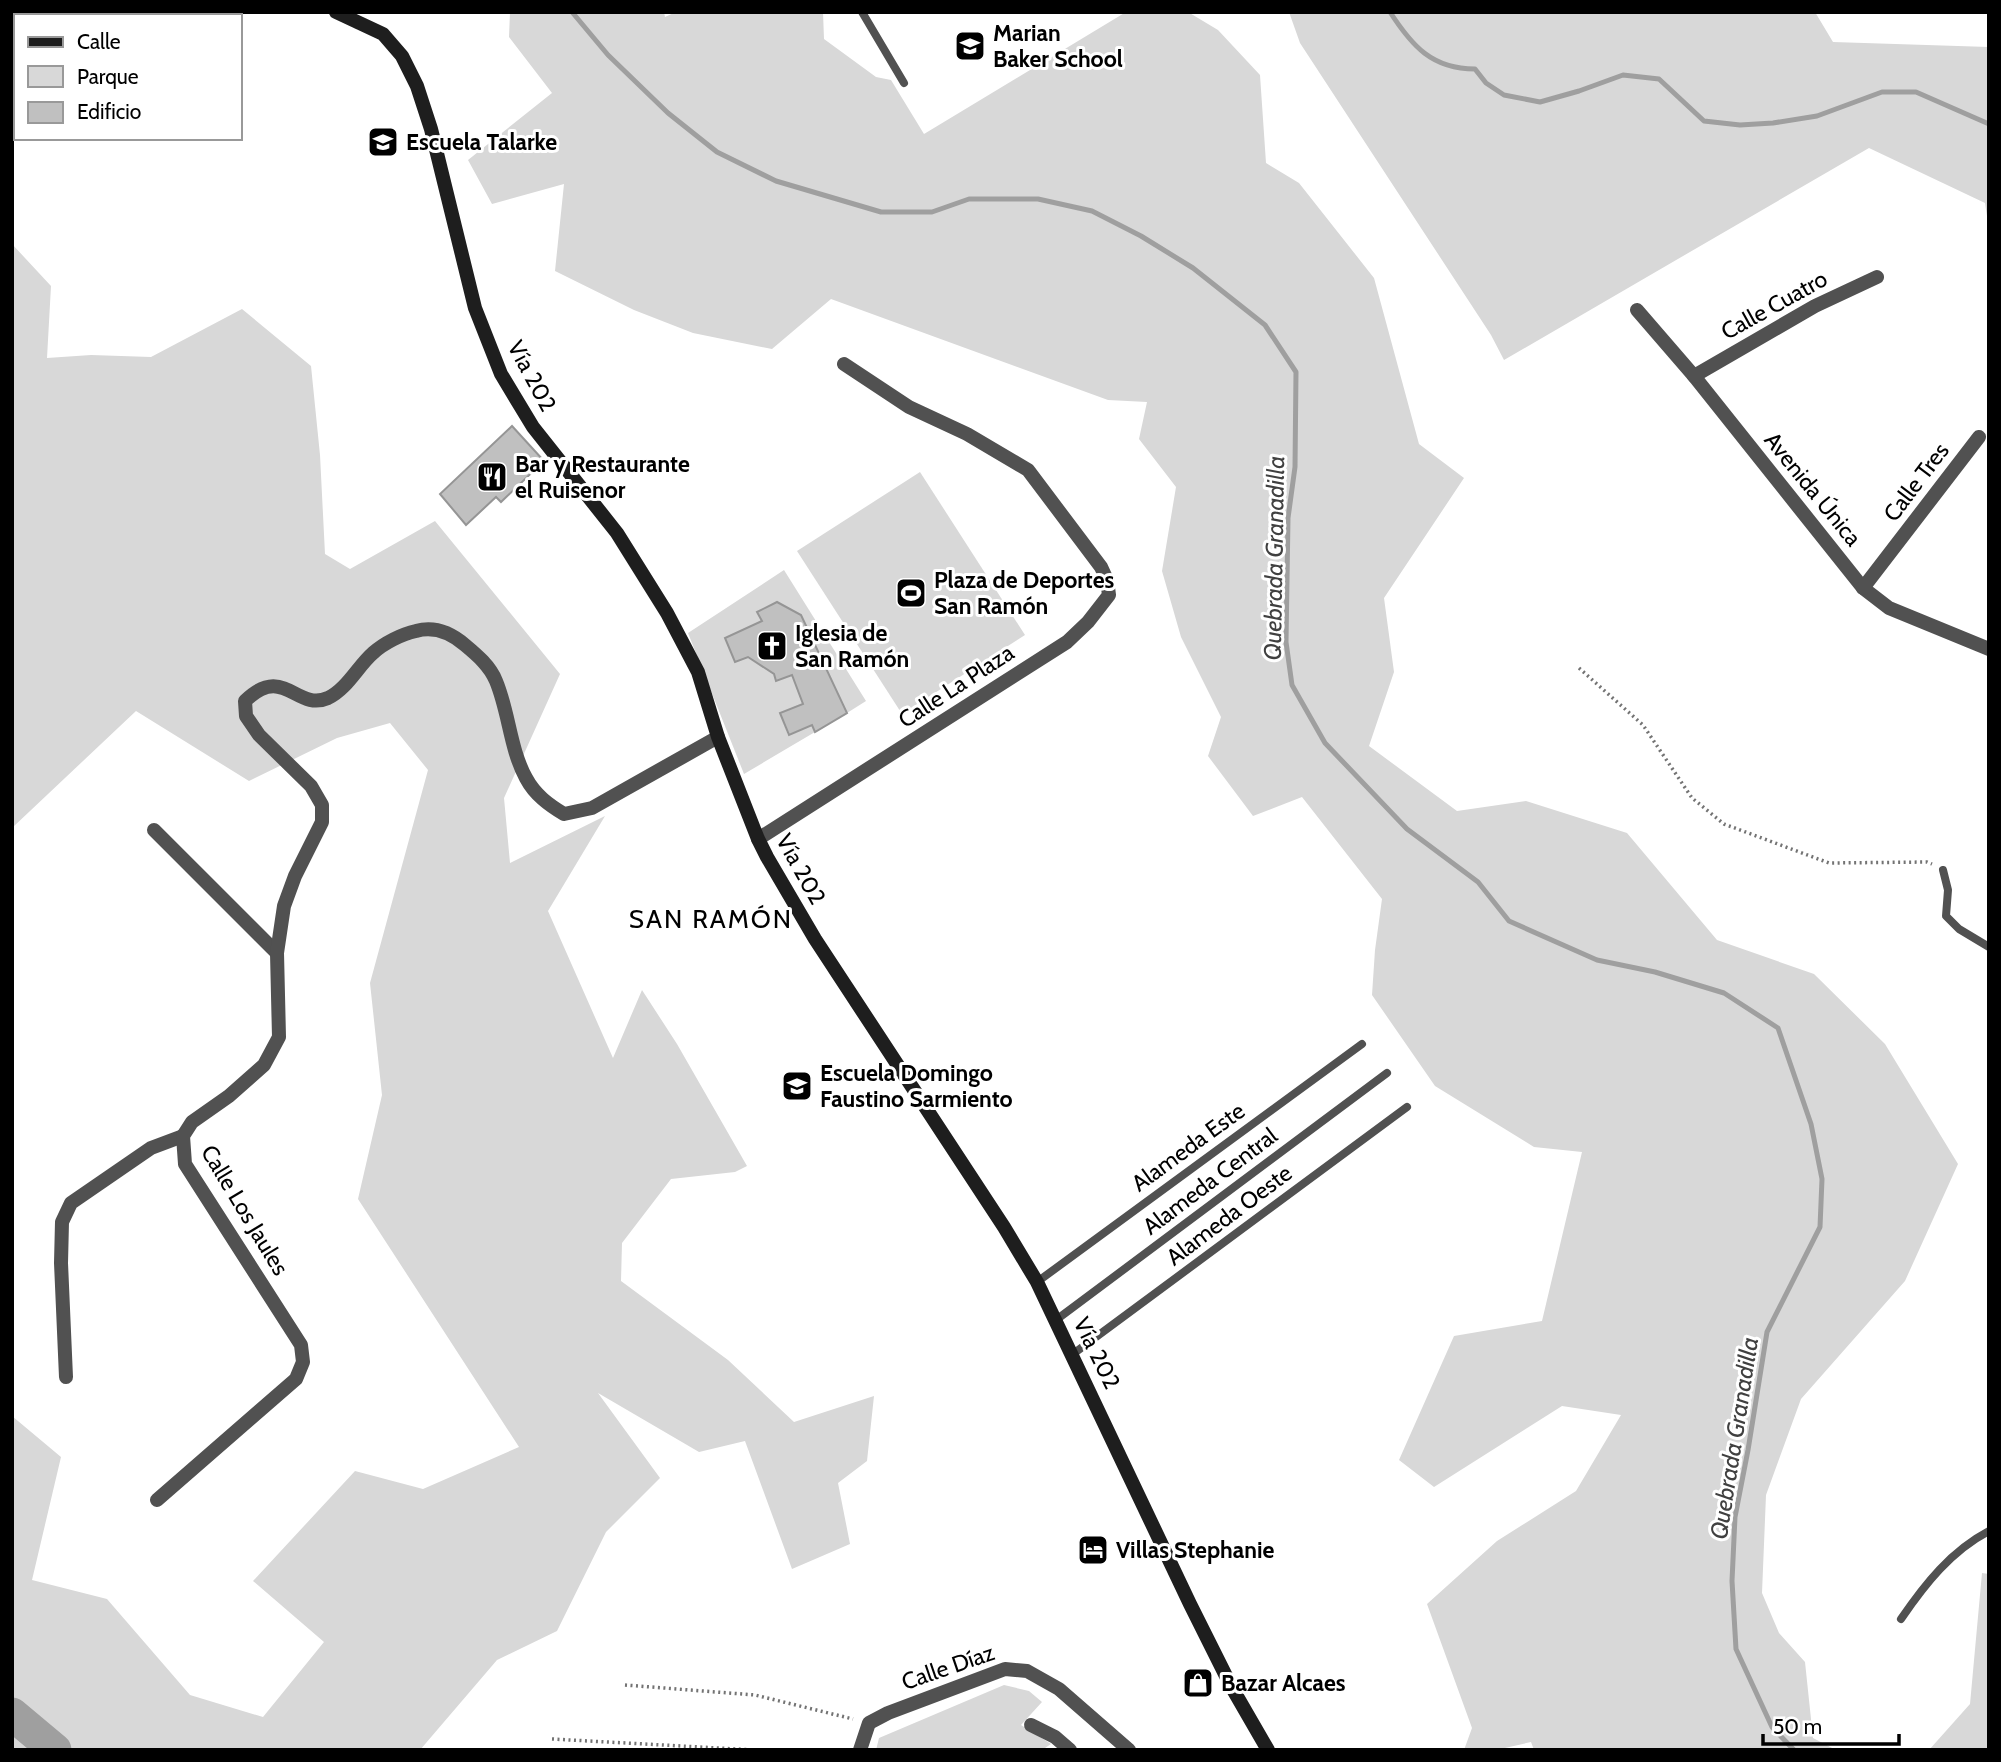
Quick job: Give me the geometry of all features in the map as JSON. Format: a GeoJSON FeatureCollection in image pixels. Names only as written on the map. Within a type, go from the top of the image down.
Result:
{"type":"FeatureCollection","features":[{"type":"Feature","properties":{"kind":"main road","name":"Vía 202"},"geometry":{"type":"LineString","coordinates":[[336,12],[383,34],[402,55],[417,86],[431,129],[475,308],[500,374],[533,427],[617,533],[667,613],[698,673],[718,737],[758,839],[801,916],[1037,1282],[1190,1604],[1231,1686],[1268,1750]]}},
{"type":"Feature","properties":{"kind":"street","name":"Calle Cuatro"},"geometry":{"type":"LineString","coordinates":[[1694,376],[1815,306],[1877,277]]}},
{"type":"Feature","properties":{"kind":"street","name":"Avenida Única"},"geometry":{"type":"LineString","coordinates":[[1637,310],[1694,376],[1863,588],[1889,608],[1989,649]]}},
{"type":"Feature","properties":{"kind":"street","name":"Calle La Plaza"},"geometry":{"type":"LineString","coordinates":[[758,839],[1067,642],[1088,622],[1109,595],[1107,580],[1101,567],[1028,470],[967,433],[909,407],[844,364]]}},
{"type":"Feature","properties":{"kind":"street","name":"Calle Tres"},"geometry":{"type":"LineString","coordinates":[[1863,588],[1979,437]]}},
{"type":"Feature","properties":{"kind":"street","name":"Calle Los Jaules"},"geometry":{"type":"LineString","coordinates":[[157,1500],[296,1379],[303,1362],[301,1345],[185,1164],[183,1136],[191,1122],[229,1096],[264,1065],[279,1037],[277,953],[284,906],[295,876],[322,822],[321,805],[311,786],[274,752],[246,716],[245,701],[258,688],[271,685],[308,699],[327,699],[343,687],[374,652],[397,638],[416,631],[436,629],[457,637],[482,659],[496,679],[526,778],[545,803],[565,814],[592,808],[718,737]]}},
{"type":"Feature","properties":{"kind":"street"},"geometry":{"type":"LineString","coordinates":[[154,830],[277,953]]}},
{"type":"Feature","properties":{"kind":"street"},"geometry":{"type":"LineString","coordinates":[[66,1377],[62,1223],[71,1203],[150,1148],[183,1136]]}},
{"type":"Feature","properties":{"kind":"street","name":"Calle Díaz"},"geometry":{"type":"LineString","coordinates":[[869,1723],[888,1713],[1005,1669],[1027,1671],[1059,1689],[1129,1750]]}},
{"type":"Feature","properties":{"kind":"street"},"geometry":{"type":"LineString","coordinates":[[860,1750],[869,1723]]}},
{"type":"Feature","properties":{"kind":"street"},"geometry":{"type":"LineString","coordinates":[[1031,1725],[1055,1737],[1070,1750]]}},
{"type":"Feature","properties":{"kind":"lane"},"geometry":{"type":"LineString","coordinates":[[862,12],[904,83]]}},
{"type":"Feature","properties":{"kind":"lane"},"geometry":{"type":"LineString","coordinates":[[1943,870],[1948,890],[1946,916],[1959,929],[1989,947]]}},
{"type":"Feature","properties":{"kind":"lane","name":"Alameda Este"},"geometry":{"type":"LineString","coordinates":[[1037,1282],[1362,1044]]}},
{"type":"Feature","properties":{"kind":"lane","name":"Alameda Central"},"geometry":{"type":"LineString","coordinates":[[1056,1320],[1387,1073]]}},
{"type":"Feature","properties":{"kind":"lane","name":"Alameda Oeste"},"geometry":{"type":"LineString","coordinates":[[1073,1354],[1407,1107]]}},
{"type":"Feature","properties":{"kind":"lane"},"geometry":{"type":"LineString","coordinates":[[1901,1619],[1924,1585],[1967,1542],[1989,1531]]}},
{"type":"Feature","properties":{"kind":"path"},"geometry":{"type":"LineString","coordinates":[[1579,668],[1643,725],[1692,797],[1724,824],[1829,863],[1927,862],[1943,870]]}},
{"type":"Feature","properties":{"kind":"path"},"geometry":{"type":"LineString","coordinates":[[625,1685],[755,1695],[869,1723]]}},
{"type":"Feature","properties":{"kind":"path"},"geometry":{"type":"LineString","coordinates":[[552,1739],[755,1750]]}},
{"type":"Feature","properties":{"kind":"green space"},"geometry":{"type":"Polygon","coordinates":[[[510,12],[664,12],[665,17],[676,12],[823,12],[824,39],[876,77],[891,80],[924,134],[1126,12],[1188,12],[1218,30],[1260,75],[1266,163],[1299,183],[1374,278],[1419,444],[1464,478],[1384,598],[1394,672],[1369,746],[1457,811],[1526,801],[1627,833],[1717,940],[1814,974],[1885,1044],[1958,1164],[1905,1281],[1801,1399],[1766,1495],[1762,1593],[1779,1633],[1805,1662],[1813,1738],[1836,1750],[1534,1750],[1531,1742],[1496,1750],[1464,1750],[1472,1728],[1427,1604],[1497,1541],[1576,1491],[1621,1415],[1562,1406],[1434,1487],[1399,1460],[1454,1336],[1542,1321],[1582,1152],[1534,1147],[1435,1086],[1372,995],[1382,899],[1302,797],[1253,816],[1208,756],[1221,717],[1181,637],[1162,571],[1176,487],[1139,439],[1147,402],[1108,400],[831,299],[772,349],[693,333],[634,310],[555,271],[564,184],[492,204],[468,160],[552,93],[509,37],[510,12]]]}},
{"type":"Feature","properties":{"kind":"green space"},"geometry":{"type":"Polygon","coordinates":[[[1289,12],[1815,12],[1833,42],[1989,47],[1989,229],[1985,203],[1869,148],[1504,360],[1491,335],[1300,43],[1289,12]]]}},
{"type":"Feature","properties":{"kind":"green space"},"geometry":{"type":"Polygon","coordinates":[[[12,244],[51,286],[47,358],[91,355],[151,357],[242,309],[311,366],[320,455],[325,554],[350,569],[435,521],[560,674],[504,798],[510,863],[605,816],[548,911],[613,1058],[642,990],[677,1044],[747,1166],[735,1172],[671,1179],[622,1243],[621,1281],[728,1360],[794,1422],[874,1396],[867,1461],[838,1483],[850,1544],[792,1569],[745,1441],[699,1452],[598,1393],[660,1478],[606,1532],[557,1631],[497,1660],[420,1750],[12,1750],[12,1416],[61,1457],[32,1580],[107,1599],[190,1695],[263,1717],[324,1642],[253,1581],[355,1471],[423,1489],[519,1447],[358,1199],[382,1095],[370,983],[428,770],[390,723],[337,738],[249,781],[136,711],[12,828],[12,244]]]}},
{"type":"Feature","properties":{"kind":"green space","name":"Plaza de Deportes San Ramón"},"geometry":{"type":"Polygon","coordinates":[[[920,472],[1025,635],[902,714],[797,551],[920,472]]]}},
{"type":"Feature","properties":{"kind":"green space"},"geometry":{"type":"Polygon","coordinates":[[[784,570],[866,701],[847,713],[801,615],[777,603],[758,611],[762,621],[735,662],[754,654],[753,660],[763,667],[770,662],[776,681],[792,675],[803,704],[780,713],[788,735],[812,725],[815,732],[744,774],[688,633],[784,570]]]}},
{"type":"Feature","properties":{"kind":"green space"},"geometry":{"type":"Polygon","coordinates":[[[1982,1573],[1989,1574],[1989,1750],[1929,1750],[1970,1704],[1982,1573]]]}},
{"type":"Feature","properties":{"kind":"green space"},"geometry":{"type":"Polygon","coordinates":[[[1004,1685],[1029,1691],[1042,1702],[1021,1725],[1051,1744],[1042,1750],[876,1750],[879,1738],[1004,1685]]]}},
{"type":"Feature","properties":{"kind":"building","name":"Bar y Restaurante el Ruisenor"},"geometry":{"type":"Polygon","coordinates":[[[512,426],[544,461],[501,502],[496,497],[466,525],[440,494],[512,426]]]}},
{"type":"Feature","properties":{"kind":"building"},"geometry":{"type":"Polygon","coordinates":[[[777,602],[801,615],[847,713],[815,732],[812,725],[789,735],[780,713],[803,704],[792,675],[776,681],[774,674],[748,657],[735,662],[725,638],[762,621],[757,612],[777,602]]]}},
{"type":"Feature","properties":{"kind":"waterway","name":"Quebrada Granadilla"},"geometry":{"type":"LineString","coordinates":[[572,12],[608,55],[668,113],[717,152],[776,181],[881,212],[932,212],[969,199],[1038,199],[1092,211],[1141,236],[1193,268],[1265,325],[1296,372],[1295,467],[1288,518],[1286,642],[1292,685],[1325,743],[1407,829],[1478,882],[1509,921],[1597,960],[1655,972],[1724,993],[1778,1028],[1811,1124],[1822,1179],[1820,1227],[1767,1332],[1735,1517],[1732,1581],[1736,1649],[1772,1727],[1794,1750]]}},
{"type":"Feature","properties":{"kind":"waterway"},"geometry":{"type":"LineString","coordinates":[[1390,12],[1415,45],[1435,60],[1460,68],[1475,69],[1486,83],[1504,95],[1540,102],[1623,75],[1659,79],[1704,121],[1740,125],[1773,123],[1817,116],[1882,92],[1916,92],[1989,124]]}},
{"type":"Feature","properties":{"kind":"waterway"},"geometry":{"type":"LineString","coordinates":[[12,1714],[55,1750]]}},
{"type":"Feature","properties":{"kind":"place","name":"Marian Baker School"},"geometry":{"type":"Point","coordinates":[970,46]}},
{"type":"Feature","properties":{"kind":"place","name":"Escuela Talarke"},"geometry":{"type":"Point","coordinates":[383,142]}},
{"type":"Feature","properties":{"kind":"place","name":"Bar y Restaurante el Ruisenor"},"geometry":{"type":"Point","coordinates":[492,477]}},
{"type":"Feature","properties":{"kind":"place","name":"Plaza de Deportes San Ramón"},"geometry":{"type":"Point","coordinates":[911,593]}},
{"type":"Feature","properties":{"kind":"place","name":"Iglesia de San Ramón"},"geometry":{"type":"Point","coordinates":[772,646]}},
{"type":"Feature","properties":{"kind":"place","name":"Escuela Domingo Faustino Sarmiento"},"geometry":{"type":"Point","coordinates":[797,1086]}},
{"type":"Feature","properties":{"kind":"place","name":"Villas Stephanie"},"geometry":{"type":"Point","coordinates":[1093,1550]}},
{"type":"Feature","properties":{"kind":"place","name":"Bazar Alcaes"},"geometry":{"type":"Point","coordinates":[1198,1683]}},
{"type":"Feature","properties":{"kind":"district","name":"SAN RAMÓN"},"geometry":{"type":"Point","coordinates":[711,919]}}]}
